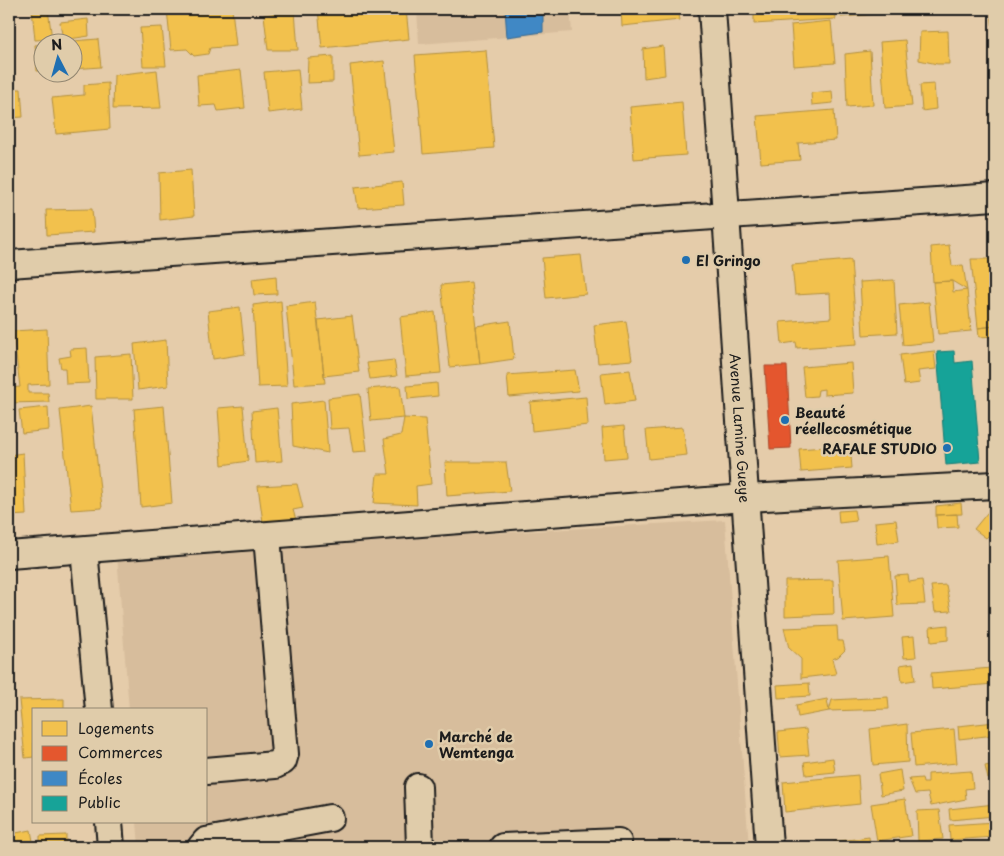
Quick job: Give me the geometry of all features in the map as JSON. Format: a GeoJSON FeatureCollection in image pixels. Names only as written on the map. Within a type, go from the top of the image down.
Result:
{"type":"FeatureCollection","features":[{"type":"Feature","properties":{"kind":"street","name":"Avenue Lamine Gueye"},"geometry":{"type":"LineString","coordinates":[[712,9],[769,847]]}},
{"type":"Feature","properties":{"kind":"street"},"geometry":{"type":"LineString","coordinates":[[9,264],[995,197]]}},
{"type":"Feature","properties":{"kind":"street"},"geometry":{"type":"LineString","coordinates":[[9,555],[745,498],[995,485]]}},
{"type":"Feature","properties":{"kind":"street"},"geometry":{"type":"LineString","coordinates":[[208,771],[275,764],[283,761],[285,754],[266,536]]}},
{"type":"Feature","properties":{"kind":"street"},"geometry":{"type":"LineString","coordinates":[[84,550],[99,708]]}},
{"type":"Feature","properties":{"kind":"street"},"geometry":{"type":"LineString","coordinates":[[418,786],[420,847]]}},
{"type":"Feature","properties":{"kind":"street"},"geometry":{"type":"LineString","coordinates":[[201,847],[206,841],[330,818]]}},
{"type":"Feature","properties":{"kind":"street"},"geometry":{"type":"LineString","coordinates":[[109,824],[111,847]]}},
{"type":"Feature","properties":{"kind":"street"},"geometry":{"type":"LineString","coordinates":[[503,847],[618,842]]}},
{"type":"Feature","properties":{"kind":"shaded area"},"geometry":{"type":"Polygon","coordinates":[[[417,9],[570,9],[572,32],[419,44],[417,9]]]}},
{"type":"Feature","properties":{"kind":"shaded area"},"geometry":{"type":"Polygon","coordinates":[[[725,520],[749,847],[139,847],[137,824],[208,824],[208,708],[129,708],[117,555],[725,520]]]}},
{"type":"Feature","properties":{"kind":"building: Logements"},"geometry":{"type":"Polygon","coordinates":[[[32,9],[48,9],[51,32],[34,32],[32,9]]]}},
{"type":"Feature","properties":{"kind":"building: Logements"},"geometry":{"type":"Polygon","coordinates":[[[167,9],[232,9],[236,46],[210,48],[208,54],[194,56],[187,49],[171,50],[167,9]]]}},
{"type":"Feature","properties":{"kind":"building: Logements"},"geometry":{"type":"Polygon","coordinates":[[[318,9],[406,9],[409,39],[322,48],[318,9]]]}},
{"type":"Feature","properties":{"kind":"building: Logements"},"geometry":{"type":"Polygon","coordinates":[[[621,9],[678,9],[680,20],[622,26],[621,9]]]}},
{"type":"Feature","properties":{"kind":"building: Logements"},"geometry":{"type":"Polygon","coordinates":[[[754,9],[835,9],[836,19],[754,24],[754,9]]]}},
{"type":"Feature","properties":{"kind":"building: Logements"},"geometry":{"type":"Polygon","coordinates":[[[840,9],[914,9],[914,11],[841,17],[840,9]]]}},
{"type":"Feature","properties":{"kind":"building: Logements"},"geometry":{"type":"Polygon","coordinates":[[[991,10],[995,10],[995,38],[994,38],[991,10]]]}},
{"type":"Feature","properties":{"kind":"building: Logements"},"geometry":{"type":"Polygon","coordinates":[[[295,11],[298,50],[268,50],[264,15],[295,11]]]}},
{"type":"Feature","properties":{"kind":"building: Logements"},"geometry":{"type":"Polygon","coordinates":[[[88,19],[89,36],[82,37],[82,32],[62,32],[60,22],[88,19]]]}},
{"type":"Feature","properties":{"kind":"building: Logements"},"geometry":{"type":"Polygon","coordinates":[[[831,21],[835,63],[794,66],[791,25],[831,21]]]}},
{"type":"Feature","properties":{"kind":"building: Logements"},"geometry":{"type":"Polygon","coordinates":[[[162,27],[166,66],[143,66],[140,28],[162,27]]]}},
{"type":"Feature","properties":{"kind":"building: Logements"},"geometry":{"type":"Polygon","coordinates":[[[948,31],[949,64],[937,64],[919,60],[920,32],[948,31]]]}},
{"type":"Feature","properties":{"kind":"building: Logements"},"geometry":{"type":"Polygon","coordinates":[[[98,39],[101,67],[82,68],[82,40],[98,39]]]}},
{"type":"Feature","properties":{"kind":"building: Logements"},"geometry":{"type":"Polygon","coordinates":[[[905,40],[912,106],[885,108],[880,42],[905,40]]]}},
{"type":"Feature","properties":{"kind":"building: Logements"},"geometry":{"type":"Polygon","coordinates":[[[663,46],[665,75],[644,78],[643,49],[663,46]]]}},
{"type":"Feature","properties":{"kind":"building: Logements"},"geometry":{"type":"Polygon","coordinates":[[[486,50],[494,148],[423,154],[415,55],[486,50]]]}},
{"type":"Feature","properties":{"kind":"building: Logements"},"geometry":{"type":"Polygon","coordinates":[[[870,51],[873,105],[847,107],[845,54],[870,51]]]}},
{"type":"Feature","properties":{"kind":"building: Logements"},"geometry":{"type":"Polygon","coordinates":[[[333,56],[333,82],[307,83],[308,58],[333,56]]]}},
{"type":"Feature","properties":{"kind":"building: Logements"},"geometry":{"type":"Polygon","coordinates":[[[384,61],[394,152],[359,155],[350,65],[384,61]]]}},
{"type":"Feature","properties":{"kind":"building: Logements"},"geometry":{"type":"Polygon","coordinates":[[[298,69],[302,109],[268,113],[264,72],[298,69]]]}},
{"type":"Feature","properties":{"kind":"building: Logements"},"geometry":{"type":"Polygon","coordinates":[[[157,70],[161,108],[113,109],[114,75],[157,70]]]}},
{"type":"Feature","properties":{"kind":"building: Logements"},"geometry":{"type":"Polygon","coordinates":[[[241,70],[245,108],[218,111],[216,105],[199,106],[197,75],[241,70]]]}},
{"type":"Feature","properties":{"kind":"building: Logements"},"geometry":{"type":"Polygon","coordinates":[[[108,83],[110,129],[56,134],[52,98],[84,95],[84,85],[108,83]]]}},
{"type":"Feature","properties":{"kind":"building: Logements"},"geometry":{"type":"Polygon","coordinates":[[[934,84],[936,109],[922,111],[920,85],[934,84]]]}},
{"type":"Feature","properties":{"kind":"building: Logements"},"geometry":{"type":"Polygon","coordinates":[[[9,89],[21,89],[23,117],[9,118],[9,89]]]}},
{"type":"Feature","properties":{"kind":"building: Logements"},"geometry":{"type":"Polygon","coordinates":[[[832,91],[833,103],[812,105],[811,93],[832,91]]]}},
{"type":"Feature","properties":{"kind":"building: Logements"},"geometry":{"type":"Polygon","coordinates":[[[682,102],[686,155],[634,159],[630,107],[682,102]]]}},
{"type":"Feature","properties":{"kind":"building: Logements"},"geometry":{"type":"Polygon","coordinates":[[[834,110],[836,140],[798,143],[800,160],[761,163],[757,116],[834,110]]]}},
{"type":"Feature","properties":{"kind":"building: Logements"},"geometry":{"type":"Polygon","coordinates":[[[191,170],[194,216],[160,220],[159,173],[191,170]]]}},
{"type":"Feature","properties":{"kind":"building: Logements"},"geometry":{"type":"Polygon","coordinates":[[[402,182],[404,205],[358,208],[355,187],[402,182]]]}},
{"type":"Feature","properties":{"kind":"building: Logements"},"geometry":{"type":"Polygon","coordinates":[[[92,209],[94,232],[47,235],[46,210],[92,209]]]}},
{"type":"Feature","properties":{"kind":"building: Logements"},"geometry":{"type":"Polygon","coordinates":[[[949,245],[952,266],[963,265],[967,290],[952,281],[933,282],[931,247],[949,245]]]}},
{"type":"Feature","properties":{"kind":"building: Logements"},"geometry":{"type":"Polygon","coordinates":[[[581,255],[586,294],[546,298],[542,258],[581,255]]]}},
{"type":"Feature","properties":{"kind":"building: Logements"},"geometry":{"type":"Polygon","coordinates":[[[971,259],[995,259],[995,326],[978,328],[971,259]]]}},
{"type":"Feature","properties":{"kind":"building: Logements"},"geometry":{"type":"Polygon","coordinates":[[[851,260],[857,344],[797,348],[796,342],[782,344],[780,322],[831,318],[830,293],[795,295],[792,265],[851,260]]]}},
{"type":"Feature","properties":{"kind":"building: Logements"},"geometry":{"type":"Polygon","coordinates":[[[276,276],[277,294],[254,295],[252,279],[276,276]]]}},
{"type":"Feature","properties":{"kind":"building: Logements"},"geometry":{"type":"Polygon","coordinates":[[[894,280],[897,333],[863,335],[860,282],[894,280]]]}},
{"type":"Feature","properties":{"kind":"building: Logements"},"geometry":{"type":"Polygon","coordinates":[[[952,281],[953,292],[967,290],[971,331],[938,334],[933,282],[952,281]]]}},
{"type":"Feature","properties":{"kind":"building: Logements"},"geometry":{"type":"Polygon","coordinates":[[[471,282],[480,364],[450,367],[441,285],[471,282]]]}},
{"type":"Feature","properties":{"kind":"building: Logements"},"geometry":{"type":"Polygon","coordinates":[[[281,301],[287,386],[258,387],[253,305],[281,301]]]}},
{"type":"Feature","properties":{"kind":"building: Logements"},"geometry":{"type":"Polygon","coordinates":[[[315,302],[325,383],[294,385],[286,306],[315,302]]]}},
{"type":"Feature","properties":{"kind":"building: Logements"},"geometry":{"type":"Polygon","coordinates":[[[929,302],[933,342],[903,345],[899,305],[929,302]]]}},
{"type":"Feature","properties":{"kind":"building: Logements"},"geometry":{"type":"Polygon","coordinates":[[[240,307],[245,354],[213,359],[208,311],[240,307]]]}},
{"type":"Feature","properties":{"kind":"building: Logements"},"geometry":{"type":"Polygon","coordinates":[[[435,312],[441,373],[406,376],[400,317],[435,312]]]}},
{"type":"Feature","properties":{"kind":"building: Logements"},"geometry":{"type":"Polygon","coordinates":[[[352,316],[359,372],[324,376],[318,320],[352,316]]]}},
{"type":"Feature","properties":{"kind":"building: Logements"},"geometry":{"type":"Polygon","coordinates":[[[510,321],[514,359],[480,364],[476,326],[510,321]]]}},
{"type":"Feature","properties":{"kind":"building: Logements"},"geometry":{"type":"Polygon","coordinates":[[[626,321],[632,360],[598,363],[594,325],[626,321]]]}},
{"type":"Feature","properties":{"kind":"building: Logements"},"geometry":{"type":"Polygon","coordinates":[[[995,326],[995,336],[979,337],[978,328],[995,326]]]}},
{"type":"Feature","properties":{"kind":"building: Logements"},"geometry":{"type":"Polygon","coordinates":[[[47,329],[49,384],[28,385],[28,393],[48,393],[49,402],[9,403],[9,388],[20,387],[13,331],[47,329]]]}},
{"type":"Feature","properties":{"kind":"building: Logements"},"geometry":{"type":"Polygon","coordinates":[[[166,340],[168,386],[138,390],[134,344],[166,340]]]}},
{"type":"Feature","properties":{"kind":"building: Logements"},"geometry":{"type":"Polygon","coordinates":[[[10,346],[13,380],[9,380],[10,346]]]}},
{"type":"Feature","properties":{"kind":"building: Logements"},"geometry":{"type":"Polygon","coordinates":[[[87,348],[89,383],[66,384],[65,368],[61,368],[59,358],[71,356],[70,349],[87,348]]]}},
{"type":"Feature","properties":{"kind":"building: Logements"},"geometry":{"type":"Polygon","coordinates":[[[934,351],[936,369],[918,371],[920,383],[904,385],[900,355],[934,351]]]}},
{"type":"Feature","properties":{"kind":"building: Logements"},"geometry":{"type":"Polygon","coordinates":[[[131,354],[133,399],[96,399],[95,357],[131,354]]]}},
{"type":"Feature","properties":{"kind":"building: Logements"},"geometry":{"type":"Polygon","coordinates":[[[394,360],[397,376],[370,379],[367,363],[394,360]]]}},
{"type":"Feature","properties":{"kind":"building: Logements"},"geometry":{"type":"Polygon","coordinates":[[[851,363],[853,393],[824,395],[824,389],[818,390],[817,396],[805,397],[802,367],[851,363]]]}},
{"type":"Feature","properties":{"kind":"building: Logements"},"geometry":{"type":"Polygon","coordinates":[[[575,370],[579,391],[509,397],[507,375],[575,370]]]}},
{"type":"Feature","properties":{"kind":"building: Logements"},"geometry":{"type":"Polygon","coordinates":[[[630,370],[635,401],[605,405],[601,373],[630,370]]]}},
{"type":"Feature","properties":{"kind":"building: Logements"},"geometry":{"type":"Polygon","coordinates":[[[437,383],[438,396],[408,399],[407,386],[437,383]]]}},
{"type":"Feature","properties":{"kind":"building: Logements"},"geometry":{"type":"Polygon","coordinates":[[[400,386],[404,418],[371,421],[368,389],[400,386]]]}},
{"type":"Feature","properties":{"kind":"building: Logements"},"geometry":{"type":"Polygon","coordinates":[[[360,394],[367,451],[353,452],[349,428],[330,429],[328,398],[360,394]]]}},
{"type":"Feature","properties":{"kind":"building: Logements"},"geometry":{"type":"Polygon","coordinates":[[[586,397],[588,425],[532,431],[530,402],[586,397]]]}},
{"type":"Feature","properties":{"kind":"building: Logements"},"geometry":{"type":"Polygon","coordinates":[[[324,400],[328,453],[293,446],[291,404],[324,400]]]}},
{"type":"Feature","properties":{"kind":"building: Logements"},"geometry":{"type":"Polygon","coordinates":[[[91,406],[102,508],[71,510],[60,410],[91,406]]]}},
{"type":"Feature","properties":{"kind":"building: Logements"},"geometry":{"type":"Polygon","coordinates":[[[164,406],[172,503],[141,507],[134,409],[164,406]]]}},
{"type":"Feature","properties":{"kind":"building: Logements"},"geometry":{"type":"Polygon","coordinates":[[[243,406],[248,461],[222,465],[218,408],[243,406]]]}},
{"type":"Feature","properties":{"kind":"building: Logements"},"geometry":{"type":"Polygon","coordinates":[[[48,407],[49,430],[22,433],[19,410],[48,407]]]}},
{"type":"Feature","properties":{"kind":"building: Logements"},"geometry":{"type":"Polygon","coordinates":[[[277,408],[282,461],[255,463],[252,411],[277,408]]]}},
{"type":"Feature","properties":{"kind":"building: Logements"},"geometry":{"type":"Polygon","coordinates":[[[404,418],[425,419],[431,484],[416,486],[417,505],[374,503],[377,474],[389,474],[384,439],[401,435],[404,418]]]}},
{"type":"Feature","properties":{"kind":"building: Logements"},"geometry":{"type":"Polygon","coordinates":[[[624,426],[627,457],[604,459],[602,428],[624,426]]]}},
{"type":"Feature","properties":{"kind":"building: Logements"},"geometry":{"type":"Polygon","coordinates":[[[683,427],[687,455],[649,459],[646,430],[683,427]]]}},
{"type":"Feature","properties":{"kind":"building: Logements"},"geometry":{"type":"Polygon","coordinates":[[[850,445],[852,468],[801,472],[799,449],[850,445]]]}},
{"type":"Feature","properties":{"kind":"building: Logements"},"geometry":{"type":"Polygon","coordinates":[[[23,453],[26,515],[9,516],[9,455],[23,453]]]}},
{"type":"Feature","properties":{"kind":"building: Logements"},"geometry":{"type":"Polygon","coordinates":[[[445,462],[506,462],[510,491],[447,496],[445,462]]]}},
{"type":"Feature","properties":{"kind":"building: Logements"},"geometry":{"type":"Polygon","coordinates":[[[297,484],[303,508],[293,510],[296,520],[263,522],[258,486],[297,484]]]}},
{"type":"Feature","properties":{"kind":"building: Logements"},"geometry":{"type":"Polygon","coordinates":[[[961,503],[962,514],[936,515],[936,506],[961,503]]]}},
{"type":"Feature","properties":{"kind":"building: Logements"},"geometry":{"type":"Polygon","coordinates":[[[992,507],[995,510],[995,530],[986,538],[974,529],[992,507]]]}},
{"type":"Feature","properties":{"kind":"building: Logements"},"geometry":{"type":"Polygon","coordinates":[[[854,510],[856,521],[839,523],[838,511],[854,510]]]}},
{"type":"Feature","properties":{"kind":"building: Logements"},"geometry":{"type":"Polygon","coordinates":[[[957,514],[958,527],[937,528],[936,515],[957,514]]]}},
{"type":"Feature","properties":{"kind":"building: Logements"},"geometry":{"type":"Polygon","coordinates":[[[896,520],[899,541],[877,544],[875,522],[896,520]]]}},
{"type":"Feature","properties":{"kind":"building: Logements"},"geometry":{"type":"Polygon","coordinates":[[[889,556],[894,617],[843,621],[838,560],[889,556]]]}},
{"type":"Feature","properties":{"kind":"building: Logements"},"geometry":{"type":"Polygon","coordinates":[[[908,575],[909,582],[922,580],[925,604],[897,605],[895,576],[908,575]]]}},
{"type":"Feature","properties":{"kind":"building: Logements"},"geometry":{"type":"Polygon","coordinates":[[[833,580],[834,614],[785,616],[785,581],[833,580]]]}},
{"type":"Feature","properties":{"kind":"building: Logements"},"geometry":{"type":"Polygon","coordinates":[[[946,585],[951,611],[935,612],[931,586],[946,585]]]}},
{"type":"Feature","properties":{"kind":"building: Logements"},"geometry":{"type":"Polygon","coordinates":[[[948,625],[948,640],[931,642],[930,627],[948,625]]]}},
{"type":"Feature","properties":{"kind":"building: Logements"},"geometry":{"type":"Polygon","coordinates":[[[837,626],[838,641],[843,641],[845,650],[838,657],[832,659],[836,674],[801,678],[801,659],[789,648],[784,628],[837,626]]]}},
{"type":"Feature","properties":{"kind":"building: Logements"},"geometry":{"type":"Polygon","coordinates":[[[914,636],[916,657],[904,658],[902,637],[914,636]]]}},
{"type":"Feature","properties":{"kind":"building: Logements"},"geometry":{"type":"Polygon","coordinates":[[[913,663],[915,680],[902,682],[900,665],[913,663]]]}},
{"type":"Feature","properties":{"kind":"building: Logements"},"geometry":{"type":"Polygon","coordinates":[[[992,668],[994,684],[932,689],[931,673],[992,668]]]}},
{"type":"Feature","properties":{"kind":"building: Logements"},"geometry":{"type":"Polygon","coordinates":[[[809,683],[810,696],[778,698],[777,685],[809,683]]]}},
{"type":"Feature","properties":{"kind":"building: Logements"},"geometry":{"type":"Polygon","coordinates":[[[888,697],[889,709],[829,711],[832,700],[888,697]]]}},
{"type":"Feature","properties":{"kind":"building: Logements"},"geometry":{"type":"Polygon","coordinates":[[[64,699],[64,708],[32,708],[32,757],[25,758],[19,700],[64,699]]]}},
{"type":"Feature","properties":{"kind":"building: Logements"},"geometry":{"type":"Polygon","coordinates":[[[827,699],[829,711],[798,717],[796,705],[827,699]]]}},
{"type":"Feature","properties":{"kind":"building: Logements"},"geometry":{"type":"Polygon","coordinates":[[[995,722],[995,735],[959,739],[958,726],[995,722]]]}},
{"type":"Feature","properties":{"kind":"building: Logements"},"geometry":{"type":"Polygon","coordinates":[[[907,724],[908,762],[873,765],[870,729],[907,724]]]}},
{"type":"Feature","properties":{"kind":"building: Logements"},"geometry":{"type":"Polygon","coordinates":[[[806,729],[809,755],[780,757],[778,732],[806,729]]]}},
{"type":"Feature","properties":{"kind":"building: Logements"},"geometry":{"type":"Polygon","coordinates":[[[954,729],[957,763],[914,767],[911,733],[954,729]]]}},
{"type":"Feature","properties":{"kind":"building: Logements"},"geometry":{"type":"Polygon","coordinates":[[[833,758],[835,772],[806,775],[804,762],[833,758]]]}},
{"type":"Feature","properties":{"kind":"building: Logements"},"geometry":{"type":"Polygon","coordinates":[[[995,764],[995,777],[988,779],[985,766],[995,764]]]}},
{"type":"Feature","properties":{"kind":"building: Logements"},"geometry":{"type":"Polygon","coordinates":[[[900,770],[903,791],[881,795],[878,774],[900,770]]]}},
{"type":"Feature","properties":{"kind":"building: Logements"},"geometry":{"type":"Polygon","coordinates":[[[971,771],[973,788],[965,789],[966,799],[931,806],[928,793],[915,794],[909,779],[922,778],[923,783],[928,783],[928,774],[971,771]]]}},
{"type":"Feature","properties":{"kind":"building: Logements"},"geometry":{"type":"Polygon","coordinates":[[[858,775],[860,804],[785,812],[783,782],[858,775]]]}},
{"type":"Feature","properties":{"kind":"building: Logements"},"geometry":{"type":"Polygon","coordinates":[[[905,799],[911,836],[877,841],[871,804],[905,799]]]}},
{"type":"Feature","properties":{"kind":"building: Logements"},"geometry":{"type":"Polygon","coordinates":[[[995,804],[995,816],[950,820],[949,809],[995,804]]]}},
{"type":"Feature","properties":{"kind":"building: Logements"},"geometry":{"type":"Polygon","coordinates":[[[939,810],[943,839],[918,841],[917,811],[939,810]]]}},
{"type":"Feature","properties":{"kind":"building: Logements"},"geometry":{"type":"Polygon","coordinates":[[[995,822],[995,837],[950,840],[949,825],[995,822]]]}},
{"type":"Feature","properties":{"kind":"building: Logements"},"geometry":{"type":"Polygon","coordinates":[[[31,830],[34,847],[13,847],[11,834],[31,830]]]}},
{"type":"Feature","properties":{"kind":"building: Logements"},"geometry":{"type":"Polygon","coordinates":[[[66,835],[66,847],[40,847],[40,836],[66,835]]]}},
{"type":"Feature","properties":{"kind":"building: Logements"},"geometry":{"type":"Polygon","coordinates":[[[869,837],[870,847],[834,847],[833,842],[869,837]]]}},
{"type":"Feature","properties":{"kind":"building: Commerces"},"geometry":{"type":"Polygon","coordinates":[[[765,366],[787,366],[791,448],[770,449],[765,366]]]}},
{"type":"Feature","properties":{"kind":"building: Écoles"},"geometry":{"type":"Polygon","coordinates":[[[505,9],[543,9],[543,32],[507,37],[505,9]]]}},
{"type":"Feature","properties":{"kind":"building: Public"},"geometry":{"type":"Polygon","coordinates":[[[954,351],[955,363],[972,361],[980,462],[946,465],[937,352],[954,351]]]}},
{"type":"Feature","properties":{"kind":"place","name":"El Gringo"},"geometry":{"type":"Point","coordinates":[686,260]}},
{"type":"Feature","properties":{"kind":"place","name":"Beauté réellecosmétique"},"geometry":{"type":"Point","coordinates":[785,420]}},
{"type":"Feature","properties":{"kind":"place","name":"RAFALE STUDIO"},"geometry":{"type":"Point","coordinates":[947,448]}},
{"type":"Feature","properties":{"kind":"place","name":"Marché de Wemtenga"},"geometry":{"type":"Point","coordinates":[429,744]}}]}
